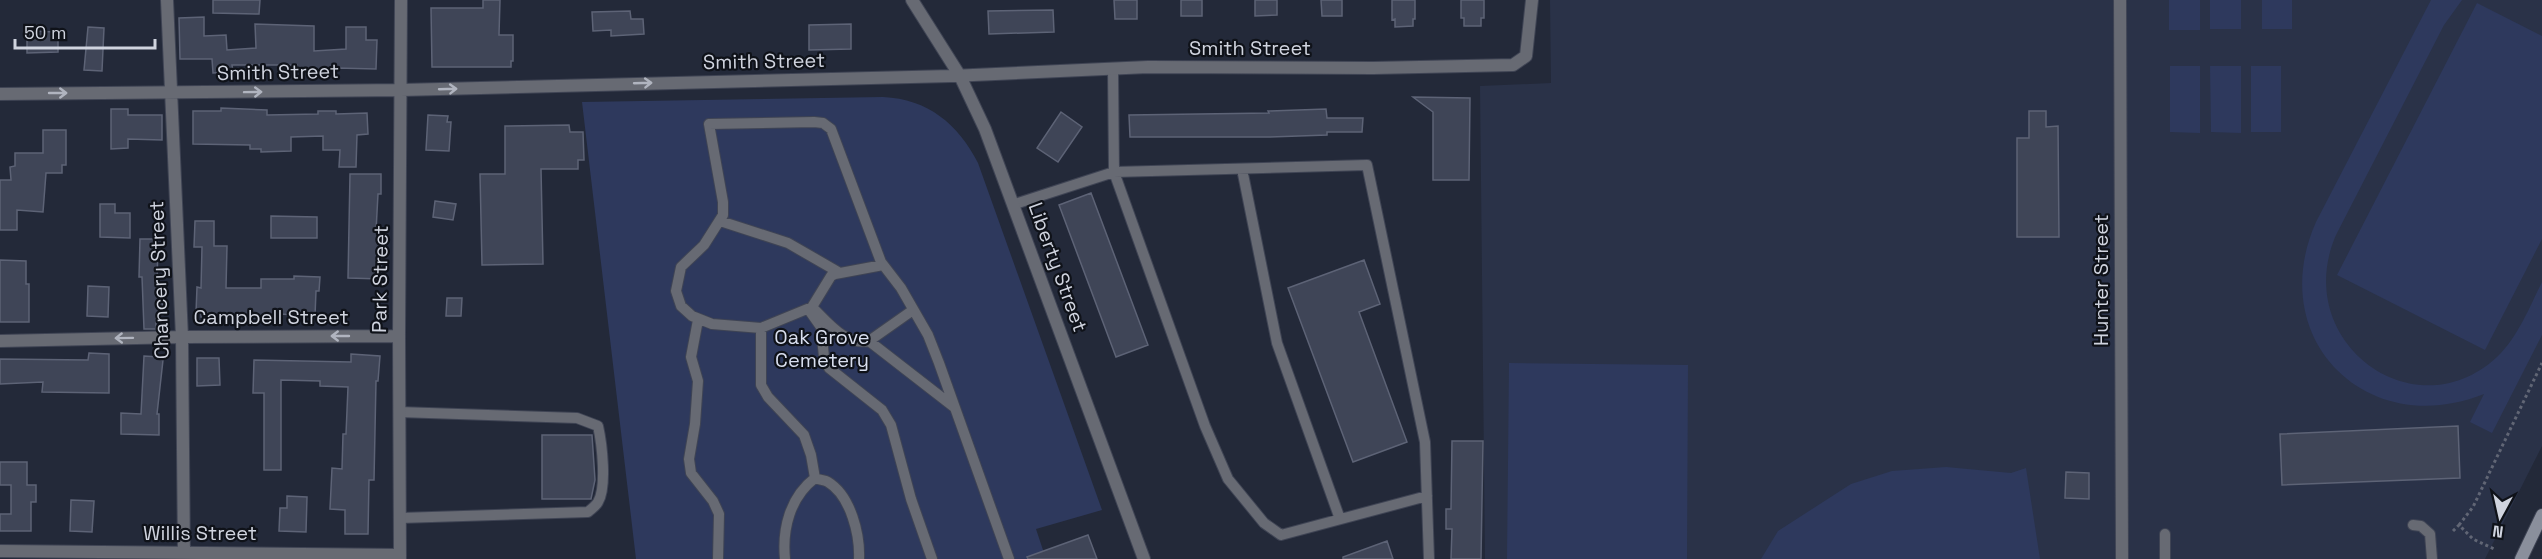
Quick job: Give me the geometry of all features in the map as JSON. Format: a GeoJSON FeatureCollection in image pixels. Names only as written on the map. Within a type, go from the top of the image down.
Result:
{"type":"FeatureCollection","features":[{"type":"Feature","properties":{"kind":"main road"},"geometry":{"type":"LineString","coordinates":[[2520,559],[2542,515]]}},
{"type":"Feature","properties":{"kind":"street","name":"Chancery Street"},"geometry":{"type":"LineString","coordinates":[[166,0],[182,337],[184,555]]}},
{"type":"Feature","properties":{"kind":"street","name":"Park Street"},"geometry":{"type":"LineString","coordinates":[[400,557],[401,0]]}},
{"type":"Feature","properties":{"kind":"street","name":"Liberty Street"},"geometry":{"type":"LineString","coordinates":[[912,0],[960,76],[985,129],[1015,204],[1144,559]]}},
{"type":"Feature","properties":{"kind":"street","name":"Smith Street"},"geometry":{"type":"LineString","coordinates":[[0,94],[401,90],[960,76],[1113,69],[1513,65],[1526,56],[1532,0]]}},
{"type":"Feature","properties":{"kind":"street","name":"Hunter Street"},"geometry":{"type":"LineString","coordinates":[[2120,0],[2122,559]]}},
{"type":"Feature","properties":{"kind":"street","name":"Campbell Street"},"geometry":{"type":"LineString","coordinates":[[0,341],[399,336]]}},
{"type":"Feature","properties":{"kind":"street","name":"Willis Street"},"geometry":{"type":"LineString","coordinates":[[0,551],[400,557]]}},
{"type":"Feature","properties":{"kind":"lane"},"geometry":{"type":"LineString","coordinates":[[1113,69],[1114,172],[1205,426],[1228,479],[1264,523],[1281,535],[1427,496]]}},
{"type":"Feature","properties":{"kind":"lane"},"geometry":{"type":"LineString","coordinates":[[883,265],[831,276],[810,308],[761,327],[736,327],[698,320],[678,299],[677,276],[681,267],[704,245],[720,221],[723,202],[709,124],[823,123],[831,129],[837,139],[883,265],[901,288],[932,344],[1009,559]]}},
{"type":"Feature","properties":{"kind":"lane"},"geometry":{"type":"LineString","coordinates":[[1015,204],[1114,172],[1368,165],[1425,441],[1430,559]]}},
{"type":"Feature","properties":{"kind":"lane"},"geometry":{"type":"LineString","coordinates":[[1242,168],[1277,343],[1340,519]]}},
{"type":"Feature","properties":{"kind":"lane"},"geometry":{"type":"LineString","coordinates":[[720,221],[788,243],[840,273]]}},
{"type":"Feature","properties":{"kind":"lane"},"geometry":{"type":"LineString","coordinates":[[810,308],[848,339],[860,343],[869,341],[913,310]]}},
{"type":"Feature","properties":{"kind":"lane"},"geometry":{"type":"LineString","coordinates":[[810,308],[821,327],[824,357],[830,368],[882,410],[891,425],[910,499],[932,559]]}},
{"type":"Feature","properties":{"kind":"lane"},"geometry":{"type":"LineString","coordinates":[[698,320],[692,357],[698,381],[696,424],[689,459],[691,473],[719,514],[718,559]]}},
{"type":"Feature","properties":{"kind":"lane"},"geometry":{"type":"LineString","coordinates":[[761,327],[760,385],[768,397],[804,435],[811,455],[815,478]]}},
{"type":"Feature","properties":{"kind":"lane"},"geometry":{"type":"LineString","coordinates":[[869,341],[955,407]]}},
{"type":"Feature","properties":{"kind":"lane"},"geometry":{"type":"LineString","coordinates":[[399,412],[577,418],[598,426],[602,442],[602,493],[597,504],[588,512],[400,518]]}},
{"type":"Feature","properties":{"kind":"lane"},"geometry":{"type":"LineString","coordinates":[[785,559],[784,541],[788,520],[797,498],[815,478]]}},
{"type":"Feature","properties":{"kind":"lane"},"geometry":{"type":"LineString","coordinates":[[815,478],[828,482],[843,498],[854,523],[860,546],[859,559]]}},
{"type":"Feature","properties":{"kind":"lane"},"geometry":{"type":"LineString","coordinates":[[2413,525],[2421,526],[2430,534],[2432,559]]}},
{"type":"Feature","properties":{"kind":"lane"},"geometry":{"type":"LineString","coordinates":[[2165,534],[2165,559]]}},
{"type":"Feature","properties":{"kind":"path"},"geometry":{"type":"LineString","coordinates":[[2453,531],[2473,507],[2542,363]]}},
{"type":"Feature","properties":{"kind":"path"},"geometry":{"type":"LineString","coordinates":[[2458,525],[2473,539],[2494,549]]}},
{"type":"Feature","properties":{"kind":"shaded area"},"geometry":{"type":"Polygon","coordinates":[[[1550,0],[2542,0],[2542,446],[2485,559],[1485,559],[1480,86],[1551,83],[1550,0]]]}},
{"type":"Feature","properties":{"kind":"green space"},"geometry":{"type":"Polygon","coordinates":[[[2169,0],[2200,0],[2200,30],[2169,30],[2169,0]]]}},
{"type":"Feature","properties":{"kind":"green space"},"geometry":{"type":"Polygon","coordinates":[[[2210,0],[2241,0],[2241,29],[2210,29],[2210,0]]]}},
{"type":"Feature","properties":{"kind":"green space"},"geometry":{"type":"Polygon","coordinates":[[[2262,0],[2292,0],[2292,29],[2262,29],[2262,0]]]}},
{"type":"Feature","properties":{"kind":"green space"},"geometry":{"type":"Polygon","coordinates":[[[2431,0],[2462,0],[2444,25],[2336,235],[2326,274],[2330,310],[2345,340],[2368,365],[2397,380],[2430,385],[2464,378],[2497,357],[2517,331],[2542,282],[2542,335],[2492,433],[2470,422],[2484,394],[2441,405],[2401,403],[2366,391],[2337,370],[2315,340],[2304,305],[2303,265],[2316,222],[2431,0]]]}},
{"type":"Feature","properties":{"kind":"green space"},"geometry":{"type":"Polygon","coordinates":[[[2477,3],[2542,36],[2542,239],[2485,350],[2337,275],[2477,3]]]}},
{"type":"Feature","properties":{"kind":"green space"},"geometry":{"type":"Polygon","coordinates":[[[2170,66],[2200,66],[2200,133],[2170,132],[2170,66]]]}},
{"type":"Feature","properties":{"kind":"green space"},"geometry":{"type":"Polygon","coordinates":[[[2210,66],[2241,66],[2241,133],[2211,132],[2210,66]]]}},
{"type":"Feature","properties":{"kind":"green space"},"geometry":{"type":"Polygon","coordinates":[[[2251,66],[2281,66],[2281,132],[2251,132],[2251,66]]]}},
{"type":"Feature","properties":{"kind":"green space","name":"Oak Grove Cemetery"},"geometry":{"type":"Polygon","coordinates":[[[883,97],[914,103],[940,116],[961,137],[978,163],[1102,510],[1036,529],[1046,559],[636,559],[582,102],[883,97]]]}},
{"type":"Feature","properties":{"kind":"green space"},"geometry":{"type":"Polygon","coordinates":[[[1509,363],[1688,365],[1687,559],[1507,559],[1509,363]]]}},
{"type":"Feature","properties":{"kind":"green space"},"geometry":{"type":"Polygon","coordinates":[[[1946,467],[2011,473],[2026,468],[2040,559],[1761,559],[1778,531],[1851,484],[1892,471],[1946,467]]]}},
{"type":"Feature","properties":{"kind":"building"},"geometry":{"type":"Polygon","coordinates":[[[213,0],[260,0],[259,14],[213,13],[213,0]]]}},
{"type":"Feature","properties":{"kind":"building"},"geometry":{"type":"Polygon","coordinates":[[[483,0],[500,0],[499,35],[513,35],[511,67],[432,67],[431,8],[483,8],[483,0]]]}},
{"type":"Feature","properties":{"kind":"building"},"geometry":{"type":"Polygon","coordinates":[[[1114,0],[1137,0],[1137,19],[1115,19],[1114,0]]]}},
{"type":"Feature","properties":{"kind":"building"},"geometry":{"type":"Polygon","coordinates":[[[1181,0],[1202,0],[1202,16],[1181,16],[1181,0]]]}},
{"type":"Feature","properties":{"kind":"building"},"geometry":{"type":"Polygon","coordinates":[[[1255,0],[1277,0],[1277,15],[1255,16],[1255,0]]]}},
{"type":"Feature","properties":{"kind":"building"},"geometry":{"type":"Polygon","coordinates":[[[1321,0],[1342,0],[1342,16],[1322,16],[1321,0]]]}},
{"type":"Feature","properties":{"kind":"building"},"geometry":{"type":"Polygon","coordinates":[[[1392,0],[1415,0],[1413,26],[1395,27],[1395,19],[1392,20],[1392,0]]]}},
{"type":"Feature","properties":{"kind":"building"},"geometry":{"type":"Polygon","coordinates":[[[1461,0],[1484,0],[1484,18],[1481,18],[1481,26],[1464,26],[1464,18],[1461,18],[1461,0]]]}},
{"type":"Feature","properties":{"kind":"building"},"geometry":{"type":"Polygon","coordinates":[[[1053,10],[1054,32],[989,34],[988,11],[1053,10]]]}},
{"type":"Feature","properties":{"kind":"building"},"geometry":{"type":"Polygon","coordinates":[[[630,11],[631,19],[643,19],[644,34],[611,36],[611,30],[593,31],[592,12],[630,11]]]}},
{"type":"Feature","properties":{"kind":"building"},"geometry":{"type":"Polygon","coordinates":[[[204,17],[204,36],[226,35],[227,50],[256,48],[255,24],[314,26],[314,51],[346,49],[346,27],[366,27],[366,40],[377,40],[376,69],[336,68],[336,70],[316,71],[316,68],[297,69],[297,65],[232,65],[233,72],[213,73],[212,59],[180,59],[179,18],[204,17]]]}},
{"type":"Feature","properties":{"kind":"building"},"geometry":{"type":"Polygon","coordinates":[[[851,24],[851,49],[809,50],[809,25],[851,24]]]}},
{"type":"Feature","properties":{"kind":"building"},"geometry":{"type":"Polygon","coordinates":[[[88,27],[104,28],[102,71],[84,70],[88,27]]]}},
{"type":"Feature","properties":{"kind":"building"},"geometry":{"type":"Polygon","coordinates":[[[27,31],[58,32],[58,52],[27,53],[27,31]]]}},
{"type":"Feature","properties":{"kind":"building"},"geometry":{"type":"Polygon","coordinates":[[[1413,97],[1470,98],[1469,180],[1433,180],[1433,112],[1413,97]]]}},
{"type":"Feature","properties":{"kind":"building"},"geometry":{"type":"Polygon","coordinates":[[[221,108],[267,110],[267,115],[318,114],[318,111],[336,111],[336,114],[367,113],[368,134],[357,135],[356,167],[339,167],[340,150],[323,150],[323,136],[291,137],[291,151],[261,152],[261,149],[250,149],[250,145],[193,144],[193,111],[221,111],[221,108]]]}},
{"type":"Feature","properties":{"kind":"building"},"geometry":{"type":"Polygon","coordinates":[[[111,109],[128,109],[128,115],[162,115],[162,140],[128,139],[128,148],[111,149],[111,109]]]}},
{"type":"Feature","properties":{"kind":"building"},"geometry":{"type":"Polygon","coordinates":[[[1326,109],[1327,118],[1363,118],[1362,132],[1327,132],[1327,135],[1269,137],[1130,137],[1129,115],[1269,113],[1268,111],[1326,109]]]}},
{"type":"Feature","properties":{"kind":"building"},"geometry":{"type":"Polygon","coordinates":[[[2029,111],[2046,111],[2046,127],[2058,126],[2059,237],[2017,237],[2017,138],[2029,138],[2029,111]]]}},
{"type":"Feature","properties":{"kind":"building"},"geometry":{"type":"Polygon","coordinates":[[[1061,112],[1082,127],[1058,162],[1037,148],[1061,112]]]}},
{"type":"Feature","properties":{"kind":"building"},"geometry":{"type":"Polygon","coordinates":[[[428,115],[448,116],[447,122],[451,122],[449,151],[426,150],[428,115]]]}},
{"type":"Feature","properties":{"kind":"building"},"geometry":{"type":"Polygon","coordinates":[[[569,125],[570,132],[583,132],[584,160],[578,160],[578,169],[541,169],[543,264],[482,265],[480,174],[505,174],[505,126],[569,125]]]}},
{"type":"Feature","properties":{"kind":"building"},"geometry":{"type":"Polygon","coordinates":[[[43,130],[66,130],[66,165],[62,165],[62,173],[46,173],[43,212],[17,210],[17,230],[0,230],[0,180],[11,180],[10,167],[15,166],[15,153],[43,153],[43,130]]]}},
{"type":"Feature","properties":{"kind":"building"},"geometry":{"type":"Polygon","coordinates":[[[350,174],[381,174],[376,231],[380,231],[381,279],[348,278],[350,174]]]}},
{"type":"Feature","properties":{"kind":"building"},"geometry":{"type":"Polygon","coordinates":[[[1091,193],[1148,345],[1116,357],[1059,205],[1091,193]]]}},
{"type":"Feature","properties":{"kind":"building"},"geometry":{"type":"Polygon","coordinates":[[[435,201],[456,204],[453,220],[433,217],[435,201]]]}},
{"type":"Feature","properties":{"kind":"building"},"geometry":{"type":"Polygon","coordinates":[[[100,204],[115,204],[115,213],[130,213],[130,238],[100,237],[100,204]]]}},
{"type":"Feature","properties":{"kind":"building"},"geometry":{"type":"Polygon","coordinates":[[[271,216],[317,217],[317,238],[271,238],[271,216]]]}},
{"type":"Feature","properties":{"kind":"building"},"geometry":{"type":"Polygon","coordinates":[[[195,221],[214,221],[214,246],[227,246],[226,288],[261,288],[261,279],[294,279],[294,276],[320,277],[319,291],[316,291],[315,316],[279,314],[279,318],[201,317],[201,313],[196,313],[197,287],[201,288],[202,247],[194,247],[195,221]]]}},
{"type":"Feature","properties":{"kind":"building"},"geometry":{"type":"Polygon","coordinates":[[[140,239],[158,239],[157,287],[162,287],[163,315],[156,315],[156,329],[144,329],[142,277],[139,277],[140,239]]]}},
{"type":"Feature","properties":{"kind":"building"},"geometry":{"type":"Polygon","coordinates":[[[0,260],[26,261],[26,284],[29,284],[29,322],[0,322],[0,260]]]}},
{"type":"Feature","properties":{"kind":"building"},"geometry":{"type":"Polygon","coordinates":[[[1364,260],[1380,304],[1359,312],[1407,442],[1353,462],[1288,288],[1364,260]]]}},
{"type":"Feature","properties":{"kind":"building"},"geometry":{"type":"Polygon","coordinates":[[[88,286],[109,287],[108,317],[87,316],[88,286]]]}},
{"type":"Feature","properties":{"kind":"building"},"geometry":{"type":"Polygon","coordinates":[[[447,298],[462,298],[461,316],[446,316],[447,298]]]}},
{"type":"Feature","properties":{"kind":"building"},"geometry":{"type":"Polygon","coordinates":[[[89,353],[109,354],[109,393],[42,392],[43,382],[0,384],[0,359],[88,360],[89,353]]]}},
{"type":"Feature","properties":{"kind":"building"},"geometry":{"type":"Polygon","coordinates":[[[351,354],[380,356],[378,381],[376,381],[374,480],[369,480],[368,534],[345,534],[345,510],[330,509],[332,468],[342,469],[348,387],[320,386],[320,381],[281,380],[281,470],[264,470],[264,393],[253,393],[254,360],[351,362],[351,354]]]}},
{"type":"Feature","properties":{"kind":"building"},"geometry":{"type":"Polygon","coordinates":[[[144,356],[159,357],[163,360],[157,414],[159,414],[159,435],[121,434],[121,413],[141,414],[144,356]]]}},
{"type":"Feature","properties":{"kind":"building"},"geometry":{"type":"Polygon","coordinates":[[[197,358],[219,358],[220,385],[197,386],[197,358]]]}},
{"type":"Feature","properties":{"kind":"building"},"geometry":{"type":"Polygon","coordinates":[[[2458,426],[2460,478],[2282,485],[2280,434],[2458,426]]]}},
{"type":"Feature","properties":{"kind":"building"},"geometry":{"type":"Polygon","coordinates":[[[542,435],[592,435],[595,480],[591,499],[542,499],[542,435]]]}},
{"type":"Feature","properties":{"kind":"building"},"geometry":{"type":"Polygon","coordinates":[[[1452,441],[1483,441],[1481,559],[1451,559],[1452,529],[1446,529],[1446,509],[1451,509],[1452,441]]]}},
{"type":"Feature","properties":{"kind":"building"},"geometry":{"type":"Polygon","coordinates":[[[0,462],[27,462],[27,485],[36,485],[36,502],[31,502],[31,531],[0,531],[0,514],[11,514],[11,485],[0,485],[0,462]]]}},
{"type":"Feature","properties":{"kind":"building"},"geometry":{"type":"Polygon","coordinates":[[[2066,472],[2089,473],[2089,499],[2065,498],[2066,472]]]}},
{"type":"Feature","properties":{"kind":"building"},"geometry":{"type":"Polygon","coordinates":[[[287,496],[307,497],[306,532],[279,531],[280,508],[287,508],[287,496]]]}},
{"type":"Feature","properties":{"kind":"building"},"geometry":{"type":"Polygon","coordinates":[[[71,500],[94,501],[92,532],[70,531],[71,500]]]}},
{"type":"Feature","properties":{"kind":"building"},"geometry":{"type":"Polygon","coordinates":[[[1088,535],[1097,559],[1028,559],[1027,557],[1088,535]]]}},
{"type":"Feature","properties":{"kind":"building"},"geometry":{"type":"Polygon","coordinates":[[[1387,541],[1393,559],[1343,559],[1343,557],[1387,541]]]}}]}
